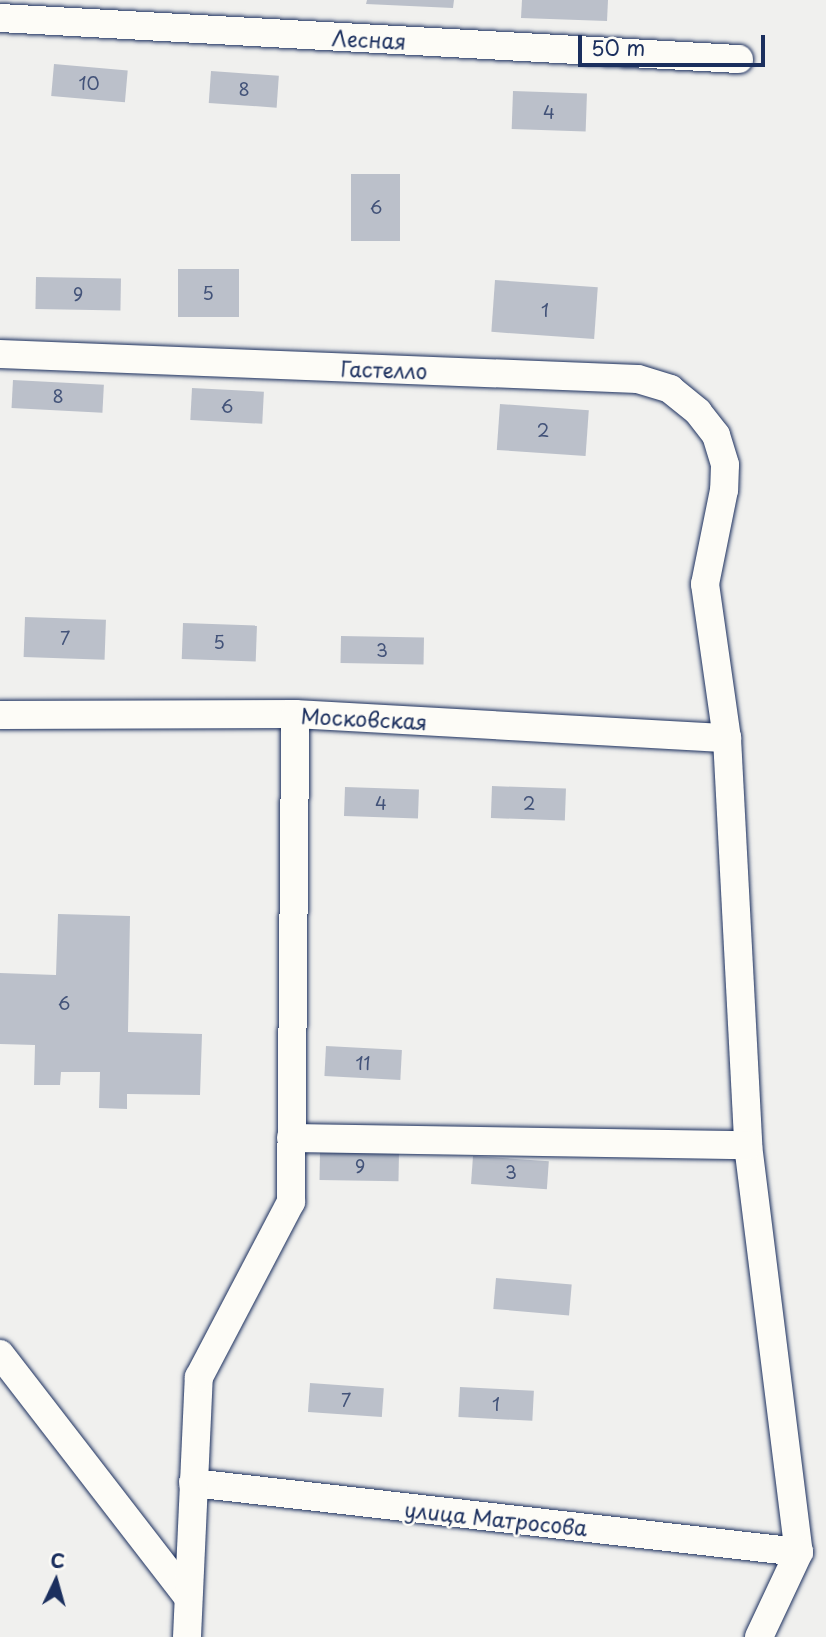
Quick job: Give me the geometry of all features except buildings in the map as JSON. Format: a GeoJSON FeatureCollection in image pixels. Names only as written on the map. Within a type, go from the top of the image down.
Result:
{"type":"FeatureCollection","features":[{"type":"Feature","properties":{"kind":"street","name":"Лесная"},"geometry":{"type":"LineString","coordinates":[[0,18],[739,59]]}},
{"type":"Feature","properties":{"kind":"street","name":"Гастелло"},"geometry":{"type":"LineString","coordinates":[[0,355],[638,379],[670,390],[698,412],[716,435],[726,465],[724,489],[705,584],[727,738]]}},
{"type":"Feature","properties":{"kind":"street","name":"Московская"},"geometry":{"type":"LineString","coordinates":[[0,715],[295,714],[727,738]]}},
{"type":"Feature","properties":{"kind":"street"},"geometry":{"type":"LineString","coordinates":[[187,1637],[200,1377],[291,1202],[295,714]]}},
{"type":"Feature","properties":{"kind":"street"},"geometry":{"type":"LineString","coordinates":[[727,738],[748,1145],[799,1552],[760,1637]]}},
{"type":"Feature","properties":{"kind":"street"},"geometry":{"type":"LineString","coordinates":[[291,1138],[748,1145]]}},
{"type":"Feature","properties":{"kind":"street"},"geometry":{"type":"LineString","coordinates":[[0,1354],[187,1596]]}},
{"type":"Feature","properties":{"kind":"street","name":"улица Матросова"},"geometry":{"type":"LineString","coordinates":[[193,1483],[799,1552]]}}]}
